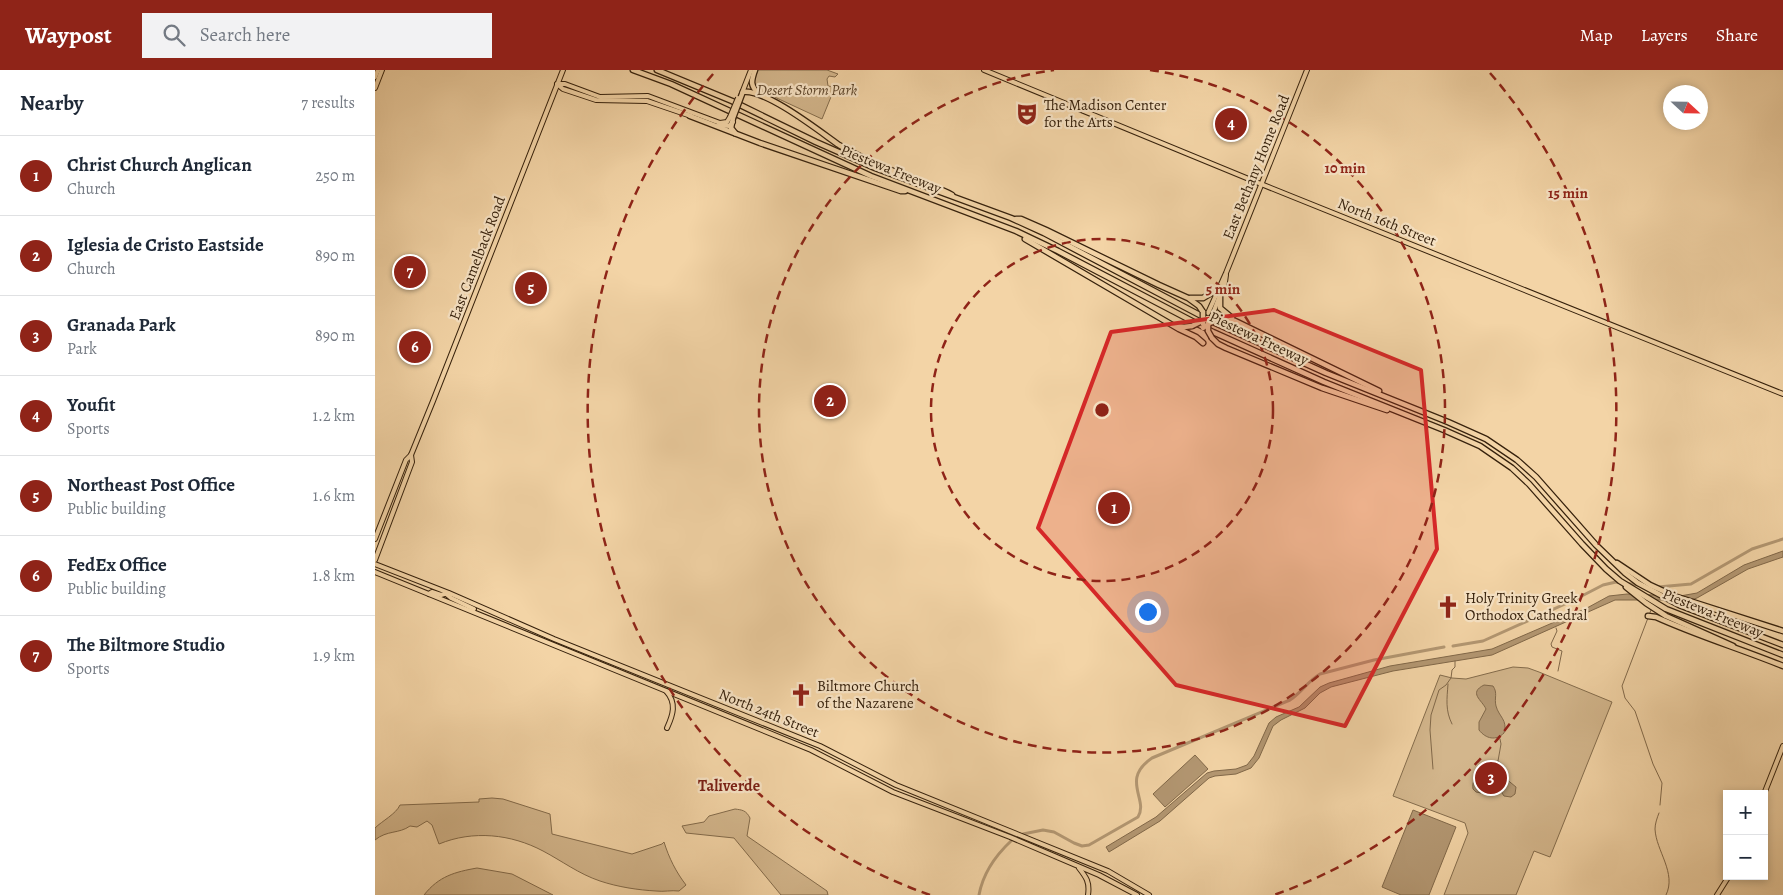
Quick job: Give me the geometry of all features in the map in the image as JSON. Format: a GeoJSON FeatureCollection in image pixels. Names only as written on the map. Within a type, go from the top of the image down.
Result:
{"type":"FeatureCollection","features":[{"type":"Feature","properties":{"kind":"highway","name":"Piestewa Freeway"},"geometry":{"type":"LineString","coordinates":[[633,70],[671,84],[729,110],[836,162],[1007,227],[1058,251],[1213,332],[1324,382],[1480,446],[1512,468],[1545,501],[1582,544],[1610,573],[1620,580],[1665,609],[1783,655]]}},
{"type":"Feature","properties":{"kind":"highway","name":"Piestewa Freeway"},"geometry":{"type":"LineString","coordinates":[[657,70],[732,101],[857,160],[1011,218],[1044,233],[1213,322],[1326,373],[1473,432],[1499,447],[1536,477],[1611,561],[1655,593],[1679,605],[1783,645]]}},
{"type":"Feature","properties":{"kind":"highway"},"geometry":{"type":"LineString","coordinates":[[753,70],[752,85],[760,95]]}},
{"type":"Feature","properties":{"kind":"highway"},"geometry":{"type":"LineString","coordinates":[[736,134],[732,130],[732,118],[742,93],[748,91],[791,111],[859,156],[946,192],[957,199]]}},
{"type":"Feature","properties":{"kind":"highway"},"geometry":{"type":"LineString","coordinates":[[689,116],[901,191],[909,191]]}},
{"type":"Feature","properties":{"kind":"highway"},"geometry":{"type":"LineString","coordinates":[[1011,218],[1021,219],[1046,230],[1189,298],[1209,317],[1212,338],[1217,344],[1322,388],[1380,409],[1395,411]]}},
{"type":"Feature","properties":{"kind":"highway"},"geometry":{"type":"LineString","coordinates":[[1007,227],[1015,234],[1038,245],[1196,337],[1203,343]]}},
{"type":"Feature","properties":{"kind":"highway"},"geometry":{"type":"LineString","coordinates":[[1189,298],[1203,298],[1218,289]]}},
{"type":"Feature","properties":{"kind":"highway"},"geometry":{"type":"LineString","coordinates":[[1220,295],[1220,308],[1235,321]]}},
{"type":"Feature","properties":{"kind":"highway"},"geometry":{"type":"LineString","coordinates":[[1173,325],[1185,328],[1209,317],[1235,321],[1397,401]]}},
{"type":"Feature","properties":{"kind":"highway"},"geometry":{"type":"LineString","coordinates":[[1203,330],[1209,317]]}},
{"type":"Feature","properties":{"kind":"highway"},"geometry":{"type":"LineString","coordinates":[[1627,572],[1650,585],[1689,602],[1783,631]]}},
{"type":"Feature","properties":{"kind":"highway"},"geometry":{"type":"LineString","coordinates":[[1620,580],[1632,593],[1658,611],[1680,623],[1725,641],[1737,648]]}},
{"type":"Feature","properties":{"kind":"highway"},"geometry":{"type":"LineString","coordinates":[[1648,616],[1656,617],[1724,645],[1737,648],[1783,666]]}},
{"type":"Feature","properties":{"kind":"main road"},"geometry":{"type":"LineString","coordinates":[[375,77],[378,70]]}},
{"type":"Feature","properties":{"kind":"main road"},"geometry":{"type":"LineString","coordinates":[[375,88],[382,70]]}},
{"type":"Feature","properties":{"kind":"main road","name":"East Camelback Road"},"geometry":{"type":"LineString","coordinates":[[375,539],[406,460],[411,455],[563,70]]}},
{"type":"Feature","properties":{"kind":"main road"},"geometry":{"type":"LineString","coordinates":[[742,93],[753,70]]}},
{"type":"Feature","properties":{"kind":"main road","name":"North 16th Street"},"geometry":{"type":"LineString","coordinates":[[984,70],[1261,184],[1783,394]]}},
{"type":"Feature","properties":{"kind":"main road","name":"East Bethany Home Road"},"geometry":{"type":"LineString","coordinates":[[1209,317],[1218,289],[1307,70]]}},
{"type":"Feature","properties":{"kind":"main road"},"geometry":{"type":"LineString","coordinates":[[557,84],[563,89],[591,99],[613,102],[647,101],[722,126],[731,125]]}},
{"type":"Feature","properties":{"kind":"main road"},"geometry":{"type":"LineString","coordinates":[[557,84],[565,84],[600,97],[648,96],[720,122],[727,122],[732,118]]}},
{"type":"Feature","properties":{"kind":"main road","name":"East Bethany Home Road"},"geometry":{"type":"LineString","coordinates":[[1209,317],[1220,295],[1226,273]]}},
{"type":"Feature","properties":{"kind":"main road","name":"East Camelback Road"},"geometry":{"type":"LineString","coordinates":[[375,560],[412,462],[411,455]]}},
{"type":"Feature","properties":{"kind":"main road","name":"North 24th Street"},"geometry":{"type":"LineString","coordinates":[[375,564],[546,636],[772,726],[828,750],[890,783],[1108,871],[1149,895]]}},
{"type":"Feature","properties":{"kind":"main road","name":"North 24th Street"},"geometry":{"type":"LineString","coordinates":[[375,572],[769,732],[820,754],[893,792],[1010,837],[1116,883],[1137,895]]}},
{"type":"Feature","properties":{"kind":"main road"},"geometry":{"type":"LineString","coordinates":[[429,594],[434,592],[441,595],[447,593],[495,620]]}},
{"type":"Feature","properties":{"kind":"main road"},"geometry":{"type":"LineString","coordinates":[[664,690],[671,697],[674,707],[667,728]]}},
{"type":"Feature","properties":{"kind":"main road"},"geometry":{"type":"LineString","coordinates":[[769,732],[772,726]]}},
{"type":"Feature","properties":{"kind":"main road"},"geometry":{"type":"LineString","coordinates":[[1766,790],[1783,746]]}},
{"type":"Feature","properties":{"kind":"main road"},"geometry":{"type":"LineString","coordinates":[[1077,866],[1087,878],[1088,895]]}},
{"type":"Feature","properties":{"kind":"main road"},"geometry":{"type":"LineString","coordinates":[[1717,895],[1726,880]]}},
{"type":"Feature","properties":{"kind":"highlighted area"},"geometry":{"type":"Polygon","coordinates":[[[1274,310],[1421,370],[1437,549],[1345,726],[1176,685],[1038,528],[1111,332],[1274,310]]]}},
{"type":"Feature","properties":{"kind":"green space","name":"Desert Storm Park"},"geometry":{"type":"Polygon","coordinates":[[[756,70],[827,70],[838,74],[835,77],[829,76],[827,79],[828,86],[835,87],[822,119],[755,88],[753,84],[756,70]]]}},
{"type":"Feature","properties":{"kind":"green space"},"geometry":{"type":"Polygon","coordinates":[[[1513,667],[1528,668],[1612,702],[1550,857],[1534,851],[1516,895],[1444,895],[1468,833],[1465,823],[1393,796],[1440,675],[1466,679],[1513,667]]]}},
{"type":"Feature","properties":{"kind":"green space"},"geometry":{"type":"Polygon","coordinates":[[[479,799],[503,799],[550,814],[552,834],[632,854],[664,842],[673,865],[686,885],[679,891],[662,891],[614,885],[585,875],[531,845],[505,838],[492,836],[465,837],[439,844],[432,825],[427,821],[417,827],[410,826],[375,840],[375,828],[400,805],[479,802],[479,799]]]}},
{"type":"Feature","properties":{"kind":"green space"},"geometry":{"type":"Polygon","coordinates":[[[735,809],[742,810],[750,818],[747,836],[827,891],[828,895],[781,895],[734,838],[686,833],[682,826],[704,822],[709,816],[735,809]]]}},
{"type":"Feature","properties":{"kind":"green space"},"geometry":{"type":"Polygon","coordinates":[[[477,868],[512,874],[553,895],[424,895],[442,879],[462,871],[477,868]]]}},
{"type":"Feature","properties":{"kind":"shaded area"},"geometry":{"type":"Polygon","coordinates":[[[1783,551],[1783,557],[1748,569],[1691,600],[1615,600],[1492,655],[1393,671],[1331,687],[1320,693],[1305,708],[1273,726],[1259,758],[1251,768],[1236,774],[1209,778],[1160,821],[1109,852],[1106,847],[1156,817],[1207,773],[1236,769],[1247,765],[1254,756],[1269,723],[1276,717],[1299,707],[1320,687],[1329,683],[1390,666],[1492,649],[1587,608],[1609,596],[1627,594],[1680,596],[1697,593],[1744,565],[1783,551]]]}},
{"type":"Feature","properties":{"kind":"shaded area"},"geometry":{"type":"Polygon","coordinates":[[[1484,685],[1493,686],[1496,693],[1497,710],[1505,725],[1504,733],[1494,738],[1488,737],[1479,730],[1479,722],[1486,709],[1477,697],[1477,691],[1484,685]]]}},
{"type":"Feature","properties":{"kind":"shaded area"},"geometry":{"type":"Polygon","coordinates":[[[1195,755],[1208,769],[1165,807],[1153,794],[1195,755]]]}},
{"type":"Feature","properties":{"kind":"shaded area"},"geometry":{"type":"Polygon","coordinates":[[[1498,761],[1504,766],[1505,778],[1516,787],[1515,794],[1511,797],[1504,796],[1498,787],[1493,784],[1487,786],[1481,793],[1473,789],[1474,780],[1480,771],[1498,761]]]}},
{"type":"Feature","properties":{"kind":"shaded area"},"geometry":{"type":"Polygon","coordinates":[[[1413,810],[1456,827],[1429,895],[1401,895],[1382,887],[1413,810]]]}},
{"type":"Feature","properties":{"kind":"waterway"},"geometry":{"type":"LineString","coordinates":[[1658,587],[1691,584],[1752,549],[1783,539]]}},
{"type":"Feature","properties":{"kind":"waterway"},"geometry":{"type":"LineString","coordinates":[[1453,646],[1483,641],[1603,585],[1616,582],[1639,585]]}},
{"type":"Feature","properties":{"kind":"waterway"},"geometry":{"type":"LineString","coordinates":[[1651,610],[1622,686],[1625,698],[1635,711],[1653,764],[1662,783],[1660,805]]}},
{"type":"Feature","properties":{"kind":"waterway"},"geometry":{"type":"LineString","coordinates":[[1556,628],[1557,631],[1551,644],[1552,647],[1562,651],[1558,671]]}},
{"type":"Feature","properties":{"kind":"waterway"},"geometry":{"type":"LineString","coordinates":[[1023,834],[1043,830],[1054,832],[1082,846],[1089,845],[1138,817],[1140,803],[1136,782],[1143,766],[1152,758],[1290,700],[1320,674],[1374,660],[1444,647]]}},
{"type":"Feature","properties":{"kind":"waterway"},"geometry":{"type":"LineString","coordinates":[[1433,769],[1430,730],[1431,715],[1439,690],[1451,678],[1455,661]]}},
{"type":"Feature","properties":{"kind":"waterway"},"geometry":{"type":"LineString","coordinates":[[1448,684],[1447,709],[1452,724]]}},
{"type":"Feature","properties":{"kind":"waterway"},"geometry":{"type":"LineString","coordinates":[[1498,761],[1500,739]]}},
{"type":"Feature","properties":{"kind":"waterway"},"geometry":{"type":"LineString","coordinates":[[1659,813],[1655,829],[1668,870],[1669,887],[1666,895]]}},
{"type":"Feature","properties":{"kind":"waterway"},"geometry":{"type":"LineString","coordinates":[[979,895],[983,879],[991,865],[1011,841]]}},
{"type":"Feature","properties":{"kind":"place","name":"The Madison Center for the Arts"},"geometry":{"type":"Point","coordinates":[1027,114]}},
{"type":"Feature","properties":{"kind":"place","name":"Youfit"},"geometry":{"type":"Point","coordinates":[1231,124]}},
{"type":"Feature","properties":{"kind":"place","name":"The Biltmore Studio"},"geometry":{"type":"Point","coordinates":[410,272]}},
{"type":"Feature","properties":{"kind":"place","name":"Northeast Post Office"},"geometry":{"type":"Point","coordinates":[531,288]}},
{"type":"Feature","properties":{"kind":"place","name":"FedEx Office"},"geometry":{"type":"Point","coordinates":[415,347]}},
{"type":"Feature","properties":{"kind":"place","name":"Iglesia de Cristo Eastside"},"geometry":{"type":"Point","coordinates":[830,401]}},
{"type":"Feature","properties":{"kind":"place","name":"Christ Church Anglican"},"geometry":{"type":"Point","coordinates":[1114,508]}},
{"type":"Feature","properties":{"kind":"place","name":"Holy Trinity Greek Orthodox Cathedral"},"geometry":{"type":"Point","coordinates":[1448,607]}},
{"type":"Feature","properties":{"kind":"place","name":"Biltmore Church of the Nazarene"},"geometry":{"type":"Point","coordinates":[801,695]}},
{"type":"Feature","properties":{"kind":"place","name":"Granada Park"},"geometry":{"type":"Point","coordinates":[1491,778]}},
{"type":"Feature","properties":{"kind":"district","name":"Taliverde"},"geometry":{"type":"Point","coordinates":[729,786]}}]}
